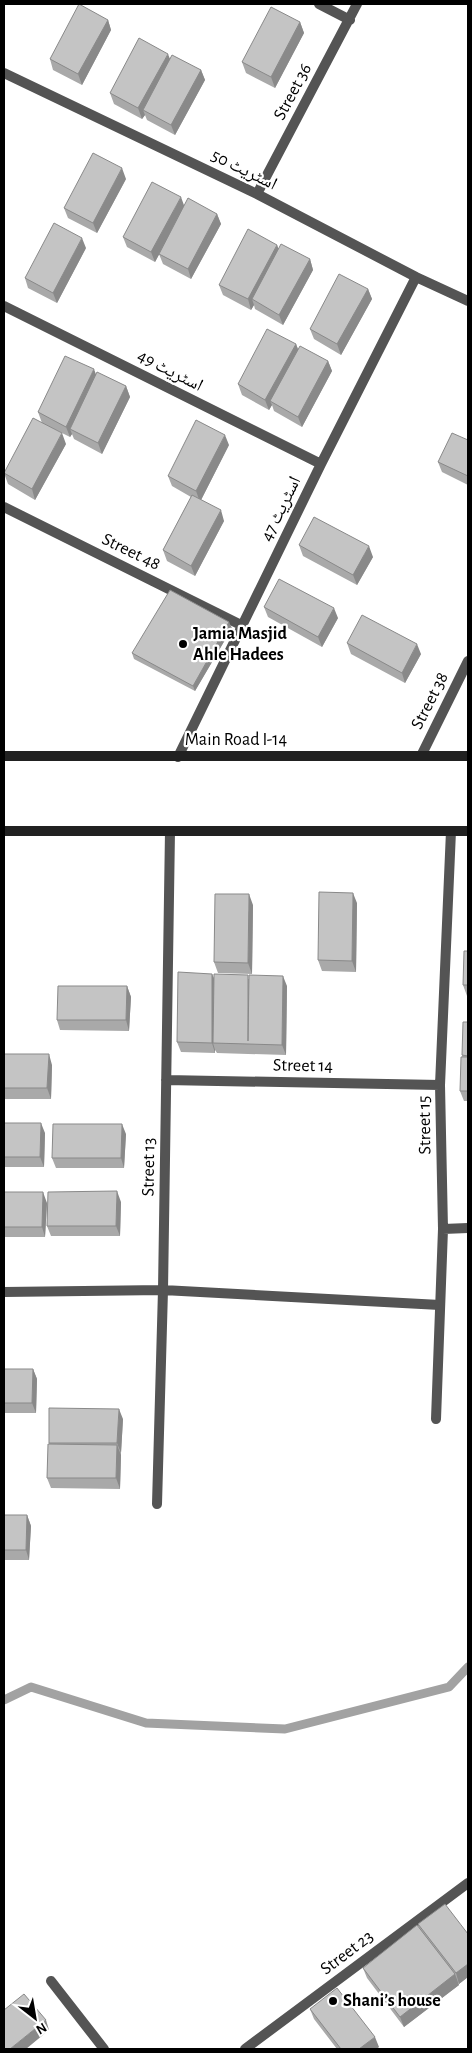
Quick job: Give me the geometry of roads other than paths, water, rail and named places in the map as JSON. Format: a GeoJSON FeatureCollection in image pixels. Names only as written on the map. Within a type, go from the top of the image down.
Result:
{"type":"FeatureCollection","features":[{"type":"Feature","properties":{"kind":"main road","name":"Main Road I-14"},"geometry":{"type":"LineString","coordinates":[[4,756],[468,756]]}},
{"type":"Feature","properties":{"kind":"main road"},"geometry":{"type":"LineString","coordinates":[[4,831],[468,831]]}},
{"type":"Feature","properties":{"kind":"street"},"geometry":{"type":"LineString","coordinates":[[318,4],[350,20]]}},
{"type":"Feature","properties":{"kind":"street","name":"Street 36"},"geometry":{"type":"LineString","coordinates":[[258,194],[358,4]]}},
{"type":"Feature","properties":{"kind":"street","name":"اسٹریٹ 50"},"geometry":{"type":"LineString","coordinates":[[4,73],[258,194],[416,277],[468,301]]}},
{"type":"Feature","properties":{"kind":"street","name":"اسٹریٹ 47"},"geometry":{"type":"LineString","coordinates":[[178,757],[321,464],[416,277]]}},
{"type":"Feature","properties":{"kind":"street","name":"اسٹریٹ 49"},"geometry":{"type":"LineString","coordinates":[[4,306],[321,464]]}},
{"type":"Feature","properties":{"kind":"street","name":"Street 48"},"geometry":{"type":"LineString","coordinates":[[4,507],[243,626]]}},
{"type":"Feature","properties":{"kind":"street","name":"Street 38"},"geometry":{"type":"LineString","coordinates":[[421,756],[468,661]]}},
{"type":"Feature","properties":{"kind":"street","name":"Street 13"},"geometry":{"type":"LineString","coordinates":[[157,1504],[163,1290],[170,831]]}},
{"type":"Feature","properties":{"kind":"street","name":"Street 15"},"geometry":{"type":"LineString","coordinates":[[436,1419],[443,1229],[440,1085],[451,831]]}},
{"type":"Feature","properties":{"kind":"street","name":"Street 14"},"geometry":{"type":"LineString","coordinates":[[166,1080],[440,1085]]}},
{"type":"Feature","properties":{"kind":"street"},"geometry":{"type":"LineString","coordinates":[[443,1229],[468,1228]]}},
{"type":"Feature","properties":{"kind":"street"},"geometry":{"type":"LineString","coordinates":[[4,1292],[163,1290],[440,1305]]}},
{"type":"Feature","properties":{"kind":"street","name":"Street 23"},"geometry":{"type":"LineString","coordinates":[[245,2049],[468,1883]]}},
{"type":"Feature","properties":{"kind":"street"},"geometry":{"type":"LineString","coordinates":[[51,1981],[104,2049]]}},
{"type":"Feature","properties":{"kind":"waterway"},"geometry":{"type":"LineString","coordinates":[[4,1700],[31,1687],[146,1723],[285,1729],[449,1687],[468,1667]]}},
{"type":"Feature","properties":{"kind":"place","name":"Jamia Masjid Ahle Hadees"},"geometry":{"type":"Point","coordinates":[183,644]}},
{"type":"Feature","properties":{"kind":"place","name":"Shani’s house"},"geometry":{"type":"Point","coordinates":[333,2001]}}]}
